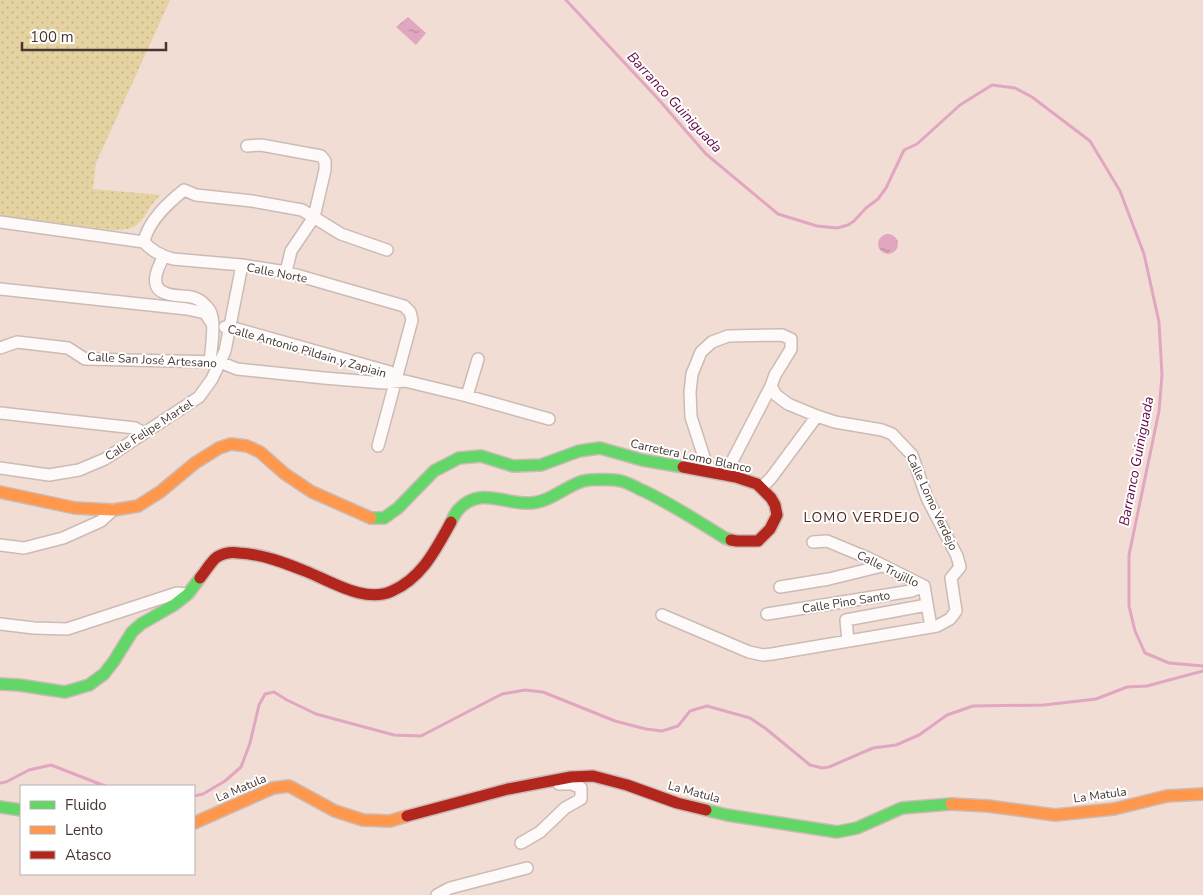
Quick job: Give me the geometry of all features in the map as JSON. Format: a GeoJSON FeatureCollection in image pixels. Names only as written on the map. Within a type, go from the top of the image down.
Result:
{"type":"FeatureCollection","features":[{"type":"Feature","properties":{"kind":"street"},"geometry":{"type":"LineString","coordinates":[[247,146],[262,145],[321,156],[325,161],[325,170],[314,217],[291,251],[286,272]]}},
{"type":"Feature","properties":{"kind":"street"},"geometry":{"type":"LineString","coordinates":[[0,222],[144,242],[146,233],[166,205],[184,190],[196,195],[252,201],[302,210],[341,234],[387,250]]}},
{"type":"Feature","properties":{"kind":"street","name":"Calle Norte"},"geometry":{"type":"LineString","coordinates":[[144,242],[150,249],[173,259],[242,265],[286,272],[404,306],[410,312],[412,320],[395,381]]}},
{"type":"Feature","properties":{"kind":"street"},"geometry":{"type":"LineString","coordinates":[[164,256],[158,265],[155,281],[159,290],[166,294],[191,296],[202,301],[210,311],[213,325],[215,362]]}},
{"type":"Feature","properties":{"kind":"street"},"geometry":{"type":"LineString","coordinates":[[215,362],[225,351],[242,265]]}},
{"type":"Feature","properties":{"kind":"street","name":"Calle Antonio Pildain y Zapiain"},"geometry":{"type":"LineString","coordinates":[[0,289],[187,309],[205,313],[213,325],[230,327],[390,372],[395,381],[406,380],[549,419]]}},
{"type":"Feature","properties":{"kind":"street"},"geometry":{"type":"LineString","coordinates":[[711,472],[691,417],[690,392],[692,374],[701,352],[712,342],[728,336],[782,335],[791,339],[791,349],[775,375],[725,475]]}},
{"type":"Feature","properties":{"kind":"street","name":"Calle San José Artesano"},"geometry":{"type":"LineString","coordinates":[[0,348],[16,342],[68,348],[86,359],[215,362],[237,369],[314,377],[384,382],[395,381]]}},
{"type":"Feature","properties":{"kind":"street"},"geometry":{"type":"LineString","coordinates":[[467,396],[478,359]]}},
{"type":"Feature","properties":{"kind":"street","name":"Calle Felipe Martel"},"geometry":{"type":"LineString","coordinates":[[0,468],[49,474],[79,470],[105,459],[199,396],[212,379],[215,362]]}},
{"type":"Feature","properties":{"kind":"street"},"geometry":{"type":"LineString","coordinates":[[378,446],[395,381]]}},
{"type":"Feature","properties":{"kind":"street","name":"Calle Lomo Verdejo"},"geometry":{"type":"LineString","coordinates":[[662,614],[750,652],[763,655],[938,626],[950,619],[956,611],[952,578],[960,567],[957,556],[927,498],[912,456],[892,434],[882,430],[835,422],[818,416],[788,404],[776,395],[771,386]]}},
{"type":"Feature","properties":{"kind":"street"},"geometry":{"type":"LineString","coordinates":[[0,412],[136,428],[144,433]]}},
{"type":"Feature","properties":{"kind":"street"},"geometry":{"type":"LineString","coordinates":[[761,488],[771,478],[818,416]]}},
{"type":"Feature","properties":{"kind":"street","name":"Carretera Lomo Blanco"},"geometry":{"type":"LineString","coordinates":[[0,492],[75,508],[112,510],[138,506],[160,492],[195,463],[219,448],[231,444],[247,446],[260,452],[285,474],[312,492],[372,519],[384,518],[398,508],[434,471],[459,458],[481,456],[513,466],[542,465],[579,451],[600,448],[642,460],[711,472],[757,484],[775,505],[777,515],[770,529],[758,540],[737,541],[725,538],[664,502],[621,481],[584,481],[547,498],[533,502],[518,503],[490,497],[477,498],[469,501],[458,510],[429,561],[408,582],[391,592],[373,595],[356,592],[268,558],[248,553],[230,552],[216,557],[188,594],[174,605],[141,624],[132,632],[104,674],[89,685],[65,692],[0,684]]}},
{"type":"Feature","properties":{"kind":"street"},"geometry":{"type":"LineString","coordinates":[[0,546],[24,548],[62,538],[102,521],[112,510]]}},
{"type":"Feature","properties":{"kind":"street","name":"Calle Trujillo"},"geometry":{"type":"LineString","coordinates":[[813,542],[827,541],[868,558],[924,586],[931,627]]}},
{"type":"Feature","properties":{"kind":"street"},"geometry":{"type":"LineString","coordinates":[[780,587],[829,579],[882,566]]}},
{"type":"Feature","properties":{"kind":"street","name":"Calle Pino Santo"},"geometry":{"type":"LineString","coordinates":[[768,614],[911,591],[924,586]]}},
{"type":"Feature","properties":{"kind":"street"},"geometry":{"type":"LineString","coordinates":[[0,624],[67,629],[176,593],[188,594]]}},
{"type":"Feature","properties":{"kind":"street"},"geometry":{"type":"LineString","coordinates":[[848,641],[846,620],[927,605]]}},
{"type":"Feature","properties":{"kind":"street","name":"La Matula"},"geometry":{"type":"LineString","coordinates":[[195,824],[273,788],[289,786],[335,811],[363,820],[390,821],[521,786],[571,777],[593,776],[627,785],[677,803],[727,814],[837,832],[857,828],[902,808],[947,804],[988,806],[1055,814],[1114,809],[1166,796],[1203,794]]}},
{"type":"Feature","properties":{"kind":"street"},"geometry":{"type":"LineString","coordinates":[[521,786],[572,784],[581,788],[581,799],[565,808],[540,832],[521,843]]}},
{"type":"Feature","properties":{"kind":"street"},"geometry":{"type":"LineString","coordinates":[[0,807],[20,810]]}},
{"type":"Feature","properties":{"kind":"street"},"geometry":{"type":"LineString","coordinates":[[436,895],[450,888],[527,868]]}},
{"type":"Feature","properties":{"kind":"shaded area"},"geometry":{"type":"Polygon","coordinates":[[[0,0],[170,0],[96,163],[93,189],[161,195],[154,201],[138,224],[124,229],[113,230],[0,216],[0,0]]]}},
{"type":"Feature","properties":{"kind":"water"},"geometry":{"type":"Polygon","coordinates":[[[408,17],[426,33],[416,45],[396,27],[408,17]]]}},
{"type":"Feature","properties":{"kind":"water"},"geometry":{"type":"Polygon","coordinates":[[[888,234],[895,237],[898,244],[895,251],[888,254],[881,251],[878,244],[881,237],[888,234]]]}},
{"type":"Feature","properties":{"kind":"waterway","name":"Barranco Guiniguada"},"geometry":{"type":"LineString","coordinates":[[566,0],[660,101],[706,154],[778,214],[817,226],[837,228],[854,221],[878,199],[886,188],[904,150],[917,144],[960,105],[992,85],[1015,88],[1032,97],[1090,141],[1120,191],[1144,254],[1159,322],[1162,375],[1159,411],[1129,555],[1129,606],[1135,631],[1145,653],[1169,663],[1203,666]]}},
{"type":"Feature","properties":{"kind":"waterway"},"geometry":{"type":"LineString","coordinates":[[195,796],[203,794],[225,781],[241,767],[250,743],[259,705],[265,694],[274,692],[316,714],[394,735],[421,736],[502,694],[525,690],[543,692],[615,721],[662,731],[678,726],[690,711],[707,706],[750,718],[810,765],[822,768],[829,767],[873,748],[896,745],[919,735],[947,715],[973,706],[1044,705],[1096,699],[1127,687],[1147,686],[1203,671]]}},
{"type":"Feature","properties":{"kind":"waterway"},"geometry":{"type":"LineString","coordinates":[[0,783],[6,782],[29,770],[51,765],[102,785]]}},
{"type":"Feature","properties":{"kind":"traffic: fast"},"geometry":{"type":"LineString","coordinates":[[371,518],[384,518],[398,508],[434,471],[459,458],[481,456],[513,466],[541,465],[579,451],[600,448],[642,460],[683,467]]}},
{"type":"Feature","properties":{"kind":"traffic: fast"},"geometry":{"type":"LineString","coordinates":[[451,522],[459,509],[467,502],[475,499],[493,498],[531,503],[545,500],[583,481],[613,480],[628,483],[656,497],[731,540]]}},
{"type":"Feature","properties":{"kind":"traffic: fast"},"geometry":{"type":"LineString","coordinates":[[0,684],[65,692],[89,685],[104,674],[132,632],[141,624],[174,605],[188,594],[200,578]]}},
{"type":"Feature","properties":{"kind":"traffic: fast"},"geometry":{"type":"LineString","coordinates":[[706,810],[837,832],[857,828],[902,808],[951,804]]}},
{"type":"Feature","properties":{"kind":"traffic: fast"},"geometry":{"type":"LineString","coordinates":[[0,807],[20,810]]}},
{"type":"Feature","properties":{"kind":"traffic: slow"},"geometry":{"type":"LineString","coordinates":[[0,492],[75,508],[113,510],[138,506],[160,492],[195,463],[219,448],[231,444],[247,446],[260,452],[285,474],[312,492],[371,518]]}},
{"type":"Feature","properties":{"kind":"traffic: slow"},"geometry":{"type":"LineString","coordinates":[[195,823],[273,788],[289,786],[335,811],[363,820],[390,821],[407,816]]}},
{"type":"Feature","properties":{"kind":"traffic: slow"},"geometry":{"type":"LineString","coordinates":[[951,804],[988,806],[1055,815],[1114,809],[1167,796],[1203,794]]}},
{"type":"Feature","properties":{"kind":"traffic: jam"},"geometry":{"type":"LineString","coordinates":[[683,467],[736,477],[757,484],[771,498],[777,515],[770,529],[758,541],[731,540]]}},
{"type":"Feature","properties":{"kind":"traffic: jam"},"geometry":{"type":"LineString","coordinates":[[200,578],[217,557],[231,553],[248,554],[281,562],[348,590],[371,595],[382,594],[403,585],[420,571],[434,552],[451,522]]}},
{"type":"Feature","properties":{"kind":"traffic: jam"},"geometry":{"type":"LineString","coordinates":[[407,816],[508,789],[571,777],[593,776],[627,785],[677,803],[706,810]]}},
{"type":"Feature","properties":{"kind":"district","name":"LOMO VERDEJO"},"geometry":{"type":"Point","coordinates":[862,517]}}]}
